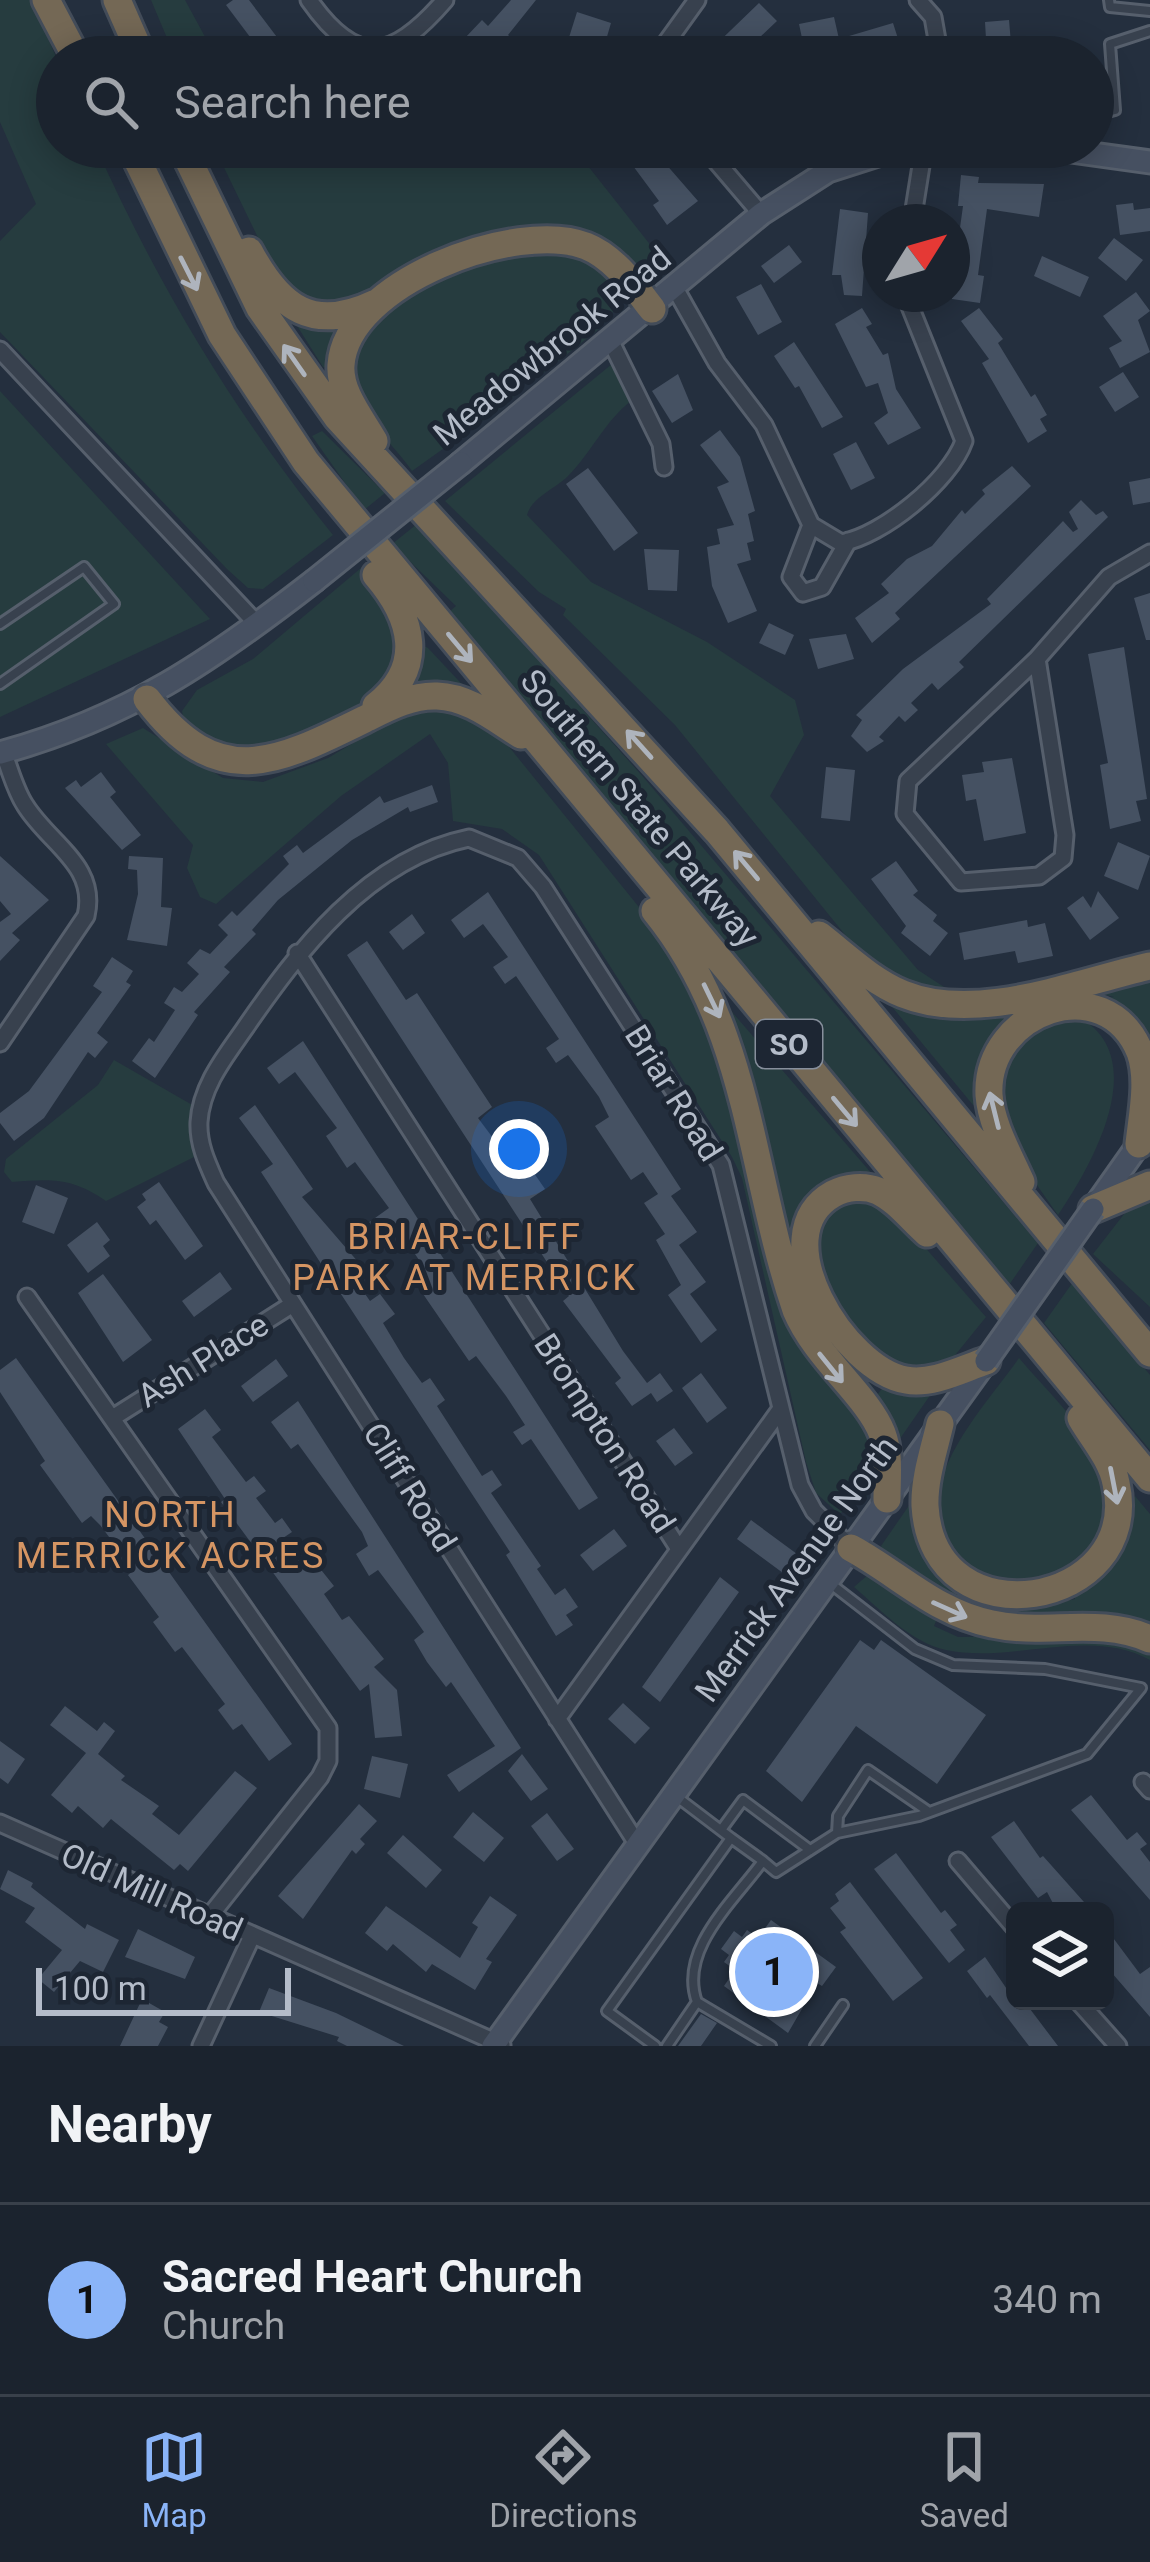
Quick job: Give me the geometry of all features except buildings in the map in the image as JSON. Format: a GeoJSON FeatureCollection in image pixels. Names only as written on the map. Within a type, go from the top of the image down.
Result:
{"type":"FeatureCollection","features":[{"type":"Feature","properties":{"kind":"highway"},"geometry":{"type":"LineString","coordinates":[[46,0],[65,36]]}},
{"type":"Feature","properties":{"kind":"highway"},"geometry":{"type":"LineString","coordinates":[[67,0],[83,36]]}},
{"type":"Feature","properties":{"kind":"highway"},"geometry":{"type":"LineString","coordinates":[[117,0],[133,36]]}},
{"type":"Feature","properties":{"kind":"highway","name":"Southern State Parkway"},"geometry":{"type":"LineString","coordinates":[[140,168],[206,306],[271,414],[1150,1478]]}},
{"type":"Feature","properties":{"kind":"highway","name":"Southern State Parkway"},"geometry":{"type":"LineString","coordinates":[[191,168],[230,254],[279,338],[338,417],[774,898],[1150,1353]]}},
{"type":"Feature","properties":{"kind":"highway"},"geometry":{"type":"LineString","coordinates":[[203,168],[262,274],[288,303],[309,315],[333,318],[390,296],[464,254],[560,240],[603,255],[652,309]]}},
{"type":"Feature","properties":{"kind":"highway"},"geometry":{"type":"LineString","coordinates":[[390,296],[352,334],[341,374],[347,394],[397,481]]}},
{"type":"Feature","properties":{"kind":"highway"},"geometry":{"type":"LineString","coordinates":[[271,414],[328,517],[393,596],[407,621],[411,645],[404,675],[349,727]]}},
{"type":"Feature","properties":{"kind":"highway"},"geometry":{"type":"LineString","coordinates":[[147,699],[186,743],[235,760],[289,756],[399,703],[439,696],[481,709],[545,751]]}},
{"type":"Feature","properties":{"kind":"highway"},"geometry":{"type":"LineString","coordinates":[[583,796],[628,877],[686,952],[716,1008],[740,1076],[796,1310],[818,1352],[877,1422],[886,1450],[887,1499]]}},
{"type":"Feature","properties":{"kind":"highway"},"geometry":{"type":"LineString","coordinates":[[774,898],[878,981],[933,1003],[991,1002],[1150,966]]}},
{"type":"Feature","properties":{"kind":"highway"},"geometry":{"type":"LineString","coordinates":[[1038,1218],[998,1127],[988,1091],[995,1056],[1020,1023],[1040,1011],[1071,1006],[1095,1011],[1125,1029],[1144,1069],[1145,1136]]}},
{"type":"Feature","properties":{"kind":"highway"},"geometry":{"type":"LineString","coordinates":[[1093,1209],[1150,1185]]}},
{"type":"Feature","properties":{"kind":"highway"},"geometry":{"type":"LineString","coordinates":[[986,1360],[920,1381],[875,1368],[839,1330],[817,1291],[806,1256],[808,1226],[833,1194],[872,1189],[896,1204],[994,1292]]}},
{"type":"Feature","properties":{"kind":"highway"},"geometry":{"type":"LineString","coordinates":[[1086,1276],[1150,1328]]}},
{"type":"Feature","properties":{"kind":"highway"},"geometry":{"type":"LineString","coordinates":[[940,1424],[925,1508],[934,1542],[956,1572],[976,1587],[1012,1597],[1049,1592],[1081,1575],[1108,1541],[1118,1506],[1116,1482],[1041,1346]]}},
{"type":"Feature","properties":{"kind":"highway"},"geometry":{"type":"LineString","coordinates":[[851,1548],[926,1598],[973,1619],[1023,1628],[1098,1625],[1150,1640]]}},
{"type":"Feature","properties":{"kind":"street"},"geometry":{"type":"LineString","coordinates":[[309,0],[337,36]]}},
{"type":"Feature","properties":{"kind":"street"},"geometry":{"type":"LineString","coordinates":[[410,36],[446,0]]}},
{"type":"Feature","properties":{"kind":"street"},"geometry":{"type":"LineString","coordinates":[[671,36],[697,0]]}},
{"type":"Feature","properties":{"kind":"street"},"geometry":{"type":"LineString","coordinates":[[918,0],[933,16],[936,36]]}},
{"type":"Feature","properties":{"kind":"street"},"geometry":{"type":"LineString","coordinates":[[1114,157],[1150,162]]}},
{"type":"Feature","properties":{"kind":"street"},"geometry":{"type":"LineString","coordinates":[[722,168],[761,214]]}},
{"type":"Feature","properties":{"kind":"street","name":"Meadowbrook Road"},"geometry":{"type":"LineString","coordinates":[[1,749],[90,724],[147,699],[258,625],[676,290],[761,214],[837,168]]}},
{"type":"Feature","properties":{"kind":"street"},"geometry":{"type":"LineString","coordinates":[[915,204],[921,168]]}},
{"type":"Feature","properties":{"kind":"street"},"geometry":{"type":"LineString","coordinates":[[676,290],[717,363],[746,395],[811,525],[830,538],[848,542],[884,529],[961,450],[961,429],[912,312]]}},
{"type":"Feature","properties":{"kind":"street"},"geometry":{"type":"LineString","coordinates":[[611,343],[661,444],[664,467]]}},
{"type":"Feature","properties":{"kind":"street"},"geometry":{"type":"LineString","coordinates":[[0,350],[258,625]]}},
{"type":"Feature","properties":{"kind":"street"},"geometry":{"type":"LineString","coordinates":[[811,525],[790,577],[803,593],[822,587],[848,542]]}},
{"type":"Feature","properties":{"kind":"street"},"geometry":{"type":"LineString","coordinates":[[1037,659],[1065,835],[1063,859],[1039,876],[961,882],[905,814],[908,781],[1037,659],[1109,577],[1150,553]]}},
{"type":"Feature","properties":{"kind":"street"},"geometry":{"type":"LineString","coordinates":[[0,1043],[86,916],[91,898],[82,872],[24,804],[1,749]]}},
{"type":"Feature","properties":{"kind":"street","name":"Briar Road"},"geometry":{"type":"LineString","coordinates":[[296,953],[332,917],[401,866],[452,841],[492,843],[530,869],[713,1150],[735,1206],[800,1485],[814,1511],[851,1548]]}},
{"type":"Feature","properties":{"kind":"street","name":"Cliff Road"},"geometry":{"type":"LineString","coordinates":[[296,953],[214,1074],[199,1123],[202,1153],[216,1183],[638,1845]]}},
{"type":"Feature","properties":{"kind":"street","name":"Brompton Road"},"geometry":{"type":"LineString","coordinates":[[296,953],[679,1549]]}},
{"type":"Feature","properties":{"kind":"street","name":"Merrick Avenue North"},"geometry":{"type":"LineString","coordinates":[[497,2045],[1145,1136]]}},
{"type":"Feature","properties":{"kind":"street"},"geometry":{"type":"LineString","coordinates":[[27,1297],[328,1728],[328,1761],[320,1777],[209,1918]]}},
{"type":"Feature","properties":{"kind":"street","name":"Ash Place"},"geometry":{"type":"LineString","coordinates":[[114,1417],[293,1304]]}},
{"type":"Feature","properties":{"kind":"street"},"geometry":{"type":"LineString","coordinates":[[557,1719],[780,1410]]}},
{"type":"Feature","properties":{"kind":"street","name":"Old Mill Road"},"geometry":{"type":"LineString","coordinates":[[0,1823],[497,2045]]}},
{"type":"Feature","properties":{"kind":"street"},"geometry":{"type":"LineString","coordinates":[[958,1862],[1006,1918]]}},
{"type":"Feature","properties":{"kind":"street"},"geometry":{"type":"LineString","coordinates":[[201,2046],[252,1936]]}},
{"type":"Feature","properties":{"kind":"street"},"geometry":{"type":"LineString","coordinates":[[1086,2010],[1118,2046]]}},
{"type":"Feature","properties":{"kind":"lane"},"geometry":{"type":"LineString","coordinates":[[1109,0],[1110,7],[1150,11]]}},
{"type":"Feature","properties":{"kind":"lane"},"geometry":{"type":"LineString","coordinates":[[1114,43],[1150,31]]}},
{"type":"Feature","properties":{"kind":"lane"},"geometry":{"type":"LineString","coordinates":[[0,624],[84,567],[114,604],[0,684]]}},
{"type":"Feature","properties":{"kind":"lane"},"geometry":{"type":"LineString","coordinates":[[674,1795],[776,1872],[837,1833],[929,1812],[1087,1754],[1142,1688],[1045,1669],[952,1664],[915,1649],[828,1581]]}},
{"type":"Feature","properties":{"kind":"lane"},"geometry":{"type":"LineString","coordinates":[[837,1833],[838,1816],[868,1770],[929,1812]]}},
{"type":"Feature","properties":{"kind":"lane"},"geometry":{"type":"LineString","coordinates":[[721,1830],[743,1800],[810,1850]]}},
{"type":"Feature","properties":{"kind":"lane"},"geometry":{"type":"LineString","coordinates":[[656,2046],[607,2011],[731,1838]]}},
{"type":"Feature","properties":{"kind":"lane"},"geometry":{"type":"LineString","coordinates":[[763,1861],[695,1955],[688,1978],[698,2002],[771,2046]]}},
{"type":"Feature","properties":{"kind":"lane"},"geometry":{"type":"LineString","coordinates":[[667,2046],[698,2002]]}},
{"type":"Feature","properties":{"kind":"lane"},"geometry":{"type":"LineString","coordinates":[[814,2046],[843,2005]]}},
{"type":"Feature","properties":{"kind":"green space"},"geometry":{"type":"Polygon","coordinates":[[[0,0],[31,0],[47,36],[36,36],[36,168],[106,168],[202,349],[264,444],[333,535],[263,589],[248,588],[227,569],[0,332],[0,241],[36,204],[0,122],[0,0]]]}},
{"type":"Feature","properties":{"kind":"green space"},"geometry":{"type":"Polygon","coordinates":[[[151,0],[185,0],[205,36],[166,36],[151,0]]]}},
{"type":"Feature","properties":{"kind":"green space"},"geometry":{"type":"Polygon","coordinates":[[[224,168],[590,168],[667,266],[645,279],[567,231],[365,305],[303,301],[279,281],[224,168]]]}},
{"type":"Feature","properties":{"kind":"green space"},"geometry":{"type":"Polygon","coordinates":[[[566,252],[608,276],[620,303],[600,328],[542,374],[536,369],[509,402],[412,471],[366,412],[354,385],[356,349],[367,329],[404,297],[472,265],[509,254],[566,252]]]}},
{"type":"Feature","properties":{"kind":"green space"},"geometry":{"type":"Polygon","coordinates":[[[294,321],[348,327],[328,369],[323,367],[294,321]]]}},
{"type":"Feature","properties":{"kind":"green space"},"geometry":{"type":"Polygon","coordinates":[[[612,364],[631,401],[576,467],[539,498],[527,515],[591,582],[707,642],[795,700],[804,735],[770,796],[918,970],[961,998],[876,973],[675,725],[563,615],[566,609],[539,592],[445,501],[612,364]]]}},
{"type":"Feature","properties":{"kind":"green space"},"geometry":{"type":"Polygon","coordinates":[[[0,391],[210,619],[0,717],[0,391]]]}},
{"type":"Feature","properties":{"kind":"green space"},"geometry":{"type":"Polygon","coordinates":[[[322,431],[385,493],[364,510],[312,436],[322,431]]]}},
{"type":"Feature","properties":{"kind":"green space"},"geometry":{"type":"Polygon","coordinates":[[[417,524],[644,778],[1038,1243],[1009,1285],[450,611],[456,606],[392,544],[417,524]]]}},
{"type":"Feature","properties":{"kind":"green space"},"geometry":{"type":"Polygon","coordinates":[[[361,568],[392,610],[402,639],[399,662],[366,704],[313,737],[257,753],[229,750],[185,728],[182,711],[197,690],[253,659],[361,568]]]}},
{"type":"Feature","properties":{"kind":"green space"},"geometry":{"type":"Polygon","coordinates":[[[424,646],[428,648],[473,696],[406,691],[424,646]]]}},
{"type":"Feature","properties":{"kind":"green space"},"geometry":{"type":"Polygon","coordinates":[[[444,705],[497,732],[660,933],[724,1054],[783,1304],[880,1446],[867,1497],[839,1514],[816,1493],[806,1462],[742,1178],[732,1157],[539,855],[502,829],[453,821],[448,763],[430,734],[341,796],[216,904],[200,897],[187,868],[193,845],[106,744],[143,728],[223,778],[263,782],[328,758],[410,709],[444,705]]]}},
{"type":"Feature","properties":{"kind":"green space"},"geometry":{"type":"Polygon","coordinates":[[[1150,975],[1150,1057],[1098,998],[1114,997],[1097,993],[1150,975]]]}},
{"type":"Feature","properties":{"kind":"green space"},"geometry":{"type":"Polygon","coordinates":[[[884,997],[973,1012],[976,1020],[1032,1004],[982,1103],[973,1105],[884,997]]]}},
{"type":"Feature","properties":{"kind":"green space"},"geometry":{"type":"Polygon","coordinates":[[[726,1005],[879,1182],[798,1231],[785,1234],[726,1005]]]}},
{"type":"Feature","properties":{"kind":"green space"},"geometry":{"type":"Polygon","coordinates":[[[1075,1015],[1098,1032],[1110,1053],[1114,1078],[1102,1134],[1058,1215],[1007,1131],[1000,1087],[1014,1037],[1075,1015]]]}},
{"type":"Feature","properties":{"kind":"green space"},"geometry":{"type":"Polygon","coordinates":[[[114,1060],[201,1110],[202,1153],[106,1201],[61,1181],[12,1182],[4,1172],[6,1159],[98,1085],[114,1060]]]}},
{"type":"Feature","properties":{"kind":"green space"},"geometry":{"type":"Polygon","coordinates":[[[1150,1197],[1150,1307],[1093,1254],[1128,1209],[1150,1197]]]}},
{"type":"Feature","properties":{"kind":"green space"},"geometry":{"type":"Polygon","coordinates":[[[874,1199],[894,1212],[986,1317],[952,1359],[924,1374],[883,1362],[863,1346],[840,1315],[824,1278],[820,1221],[845,1202],[874,1199]]]}},
{"type":"Feature","properties":{"kind":"green space"},"geometry":{"type":"Polygon","coordinates":[[[1073,1282],[1150,1375],[1150,1450],[1044,1323],[1073,1282]]]}},
{"type":"Feature","properties":{"kind":"green space"},"geometry":{"type":"Polygon","coordinates":[[[814,1326],[826,1326],[878,1394],[885,1384],[929,1388],[931,1394],[897,1443],[814,1326]]]}},
{"type":"Feature","properties":{"kind":"green space"},"geometry":{"type":"Polygon","coordinates":[[[1019,1358],[1091,1444],[1107,1491],[1098,1531],[1082,1559],[1058,1576],[1031,1585],[1002,1584],[976,1575],[954,1558],[940,1533],[937,1501],[958,1444],[1019,1358]]]}},
{"type":"Feature","properties":{"kind":"green space"},"geometry":{"type":"Polygon","coordinates":[[[917,1494],[922,1532],[917,1540],[951,1579],[985,1600],[1024,1605],[1075,1599],[1073,1592],[1135,1496],[1150,1514],[1150,1631],[998,1619],[952,1604],[882,1554],[881,1546],[917,1494]]]}},
{"type":"Feature","properties":{"kind":"green space"},"geometry":{"type":"Polygon","coordinates":[[[869,1574],[938,1616],[934,1626],[958,1637],[1098,1636],[1150,1651],[1150,1660],[1102,1646],[997,1653],[946,1650],[908,1633],[854,1587],[869,1574]]]}},
{"type":"Feature","properties":{"kind":"place","name":"Sacred Heart Church"},"geometry":{"type":"Point","coordinates":[774,1972]}},
{"type":"Feature","properties":{"kind":"district","name":"BRIAR-CLIFF PARK AT MERRICK"},"geometry":{"type":"Point","coordinates":[465,1258]}},
{"type":"Feature","properties":{"kind":"district","name":"NORTH MERRICK ACRES"},"geometry":{"type":"Point","coordinates":[171,1536]}}]}
